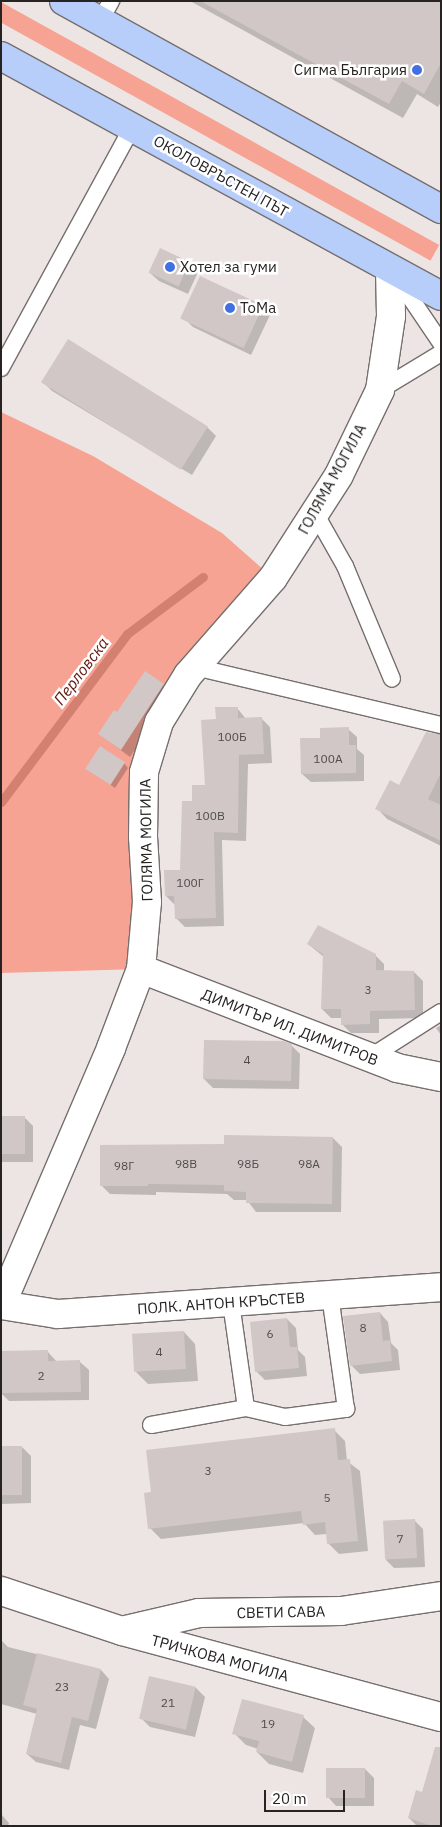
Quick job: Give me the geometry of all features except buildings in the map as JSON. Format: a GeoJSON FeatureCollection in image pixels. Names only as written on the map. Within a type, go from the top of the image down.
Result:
{"type":"FeatureCollection","features":[{"type":"Feature","properties":{"kind":"highway"},"geometry":{"type":"LineString","coordinates":[[64,1],[105,11],[441,209]]}},
{"type":"Feature","properties":{"kind":"highway","name":"ОКОЛОВРЪСТЕН ПЪТ"},"geometry":{"type":"LineString","coordinates":[[1,56],[441,296]]}},
{"type":"Feature","properties":{"kind":"street","name":"ГОЛЯМА МОГИЛА"},"geometry":{"type":"LineString","coordinates":[[1,1305],[111,1048],[141,969],[147,902],[143,837],[144,772],[159,722],[195,667],[273,578],[338,474],[380,390],[391,316],[390,269]]}},
{"type":"Feature","properties":{"kind":"street","name":"ДИМИТЪР ИЛ. ДИМИТРОВ"},"geometry":{"type":"LineString","coordinates":[[141,969],[397,1068],[441,1076]]}},
{"type":"Feature","properties":{"kind":"street","name":"ПОЛК. АНТОН КРЪСТЕВ"},"geometry":{"type":"LineString","coordinates":[[1,1305],[58,1314],[441,1287]]}},
{"type":"Feature","properties":{"kind":"street","name":"ТРИЧКОВА МОГИЛА"},"geometry":{"type":"LineString","coordinates":[[1,1592],[122,1631],[441,1717]]}},
{"type":"Feature","properties":{"kind":"street","name":"СВЕТИ САВА"},"geometry":{"type":"LineString","coordinates":[[122,1631],[199,1613],[341,1610],[441,1596]]}},
{"type":"Feature","properties":{"kind":"lane"},"geometry":{"type":"LineString","coordinates":[[1,368],[132,128]]}},
{"type":"Feature","properties":{"kind":"lane"},"geometry":{"type":"LineString","coordinates":[[390,269],[441,343]]}},
{"type":"Feature","properties":{"kind":"lane"},"geometry":{"type":"LineString","coordinates":[[380,390],[441,353]]}},
{"type":"Feature","properties":{"kind":"lane"},"geometry":{"type":"LineString","coordinates":[[315,513],[345,566],[392,679]]}},
{"type":"Feature","properties":{"kind":"lane"},"geometry":{"type":"LineString","coordinates":[[195,667],[441,724]]}},
{"type":"Feature","properties":{"kind":"lane"},"geometry":{"type":"LineString","coordinates":[[369,1058],[441,1012]]}},
{"type":"Feature","properties":{"kind":"lane"},"geometry":{"type":"LineString","coordinates":[[152,1425],[246,1408],[285,1417],[346,1409],[330,1295]]}},
{"type":"Feature","properties":{"kind":"lane"},"geometry":{"type":"LineString","coordinates":[[231,1302],[246,1408]]}},
{"type":"Feature","properties":{"kind":"shaded area"},"geometry":{"type":"Polygon","coordinates":[[[1,2],[439,245],[430,261],[1,23],[1,2]]]}},
{"type":"Feature","properties":{"kind":"shaded area"},"geometry":{"type":"Polygon","coordinates":[[[1,412],[93,456],[222,533],[273,578],[159,722],[141,969],[1,973],[1,412]]]}},
{"type":"Feature","properties":{"kind":"waterway","name":"Перловска"},"geometry":{"type":"LineString","coordinates":[[1,802],[127,634],[203,577]]}},
{"type":"Feature","properties":{"kind":"place","name":"Сигма България"},"geometry":{"type":"Point","coordinates":[417,70]}},
{"type":"Feature","properties":{"kind":"place","name":"Хотел за гуми"},"geometry":{"type":"Point","coordinates":[170,267]}},
{"type":"Feature","properties":{"kind":"place","name":"ТоМа"},"geometry":{"type":"Point","coordinates":[230,308]}}]}
